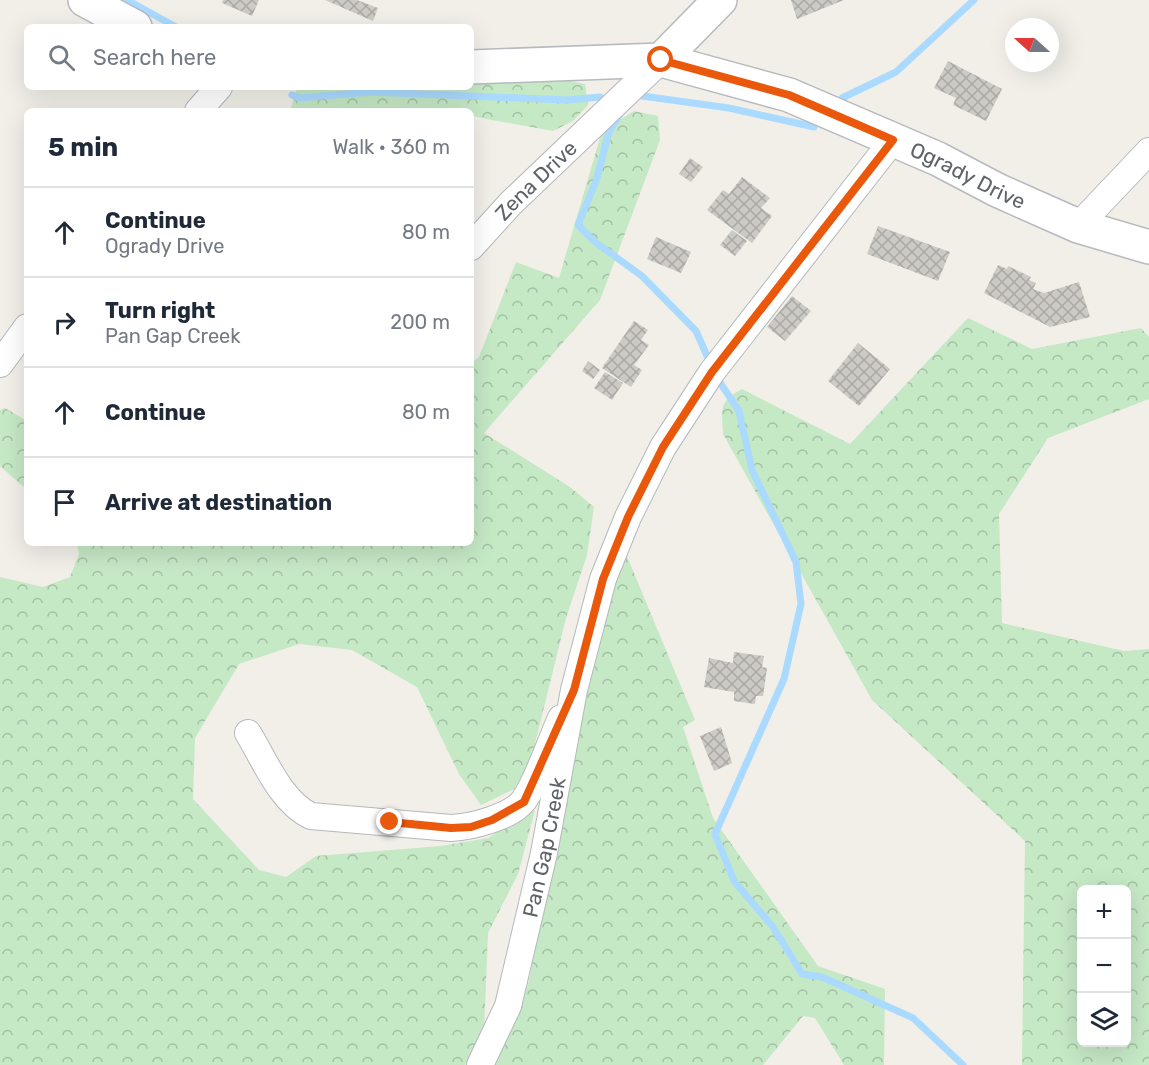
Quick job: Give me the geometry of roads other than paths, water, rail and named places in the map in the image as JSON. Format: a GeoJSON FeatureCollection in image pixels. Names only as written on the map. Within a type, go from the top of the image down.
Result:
{"type":"FeatureCollection","features":[{"type":"Feature","properties":{"kind":"street"},"geometry":{"type":"LineString","coordinates":[[85,0],[129,24]]}},
{"type":"Feature","properties":{"kind":"street"},"geometry":{"type":"LineString","coordinates":[[661,60],[720,0]]}},
{"type":"Feature","properties":{"kind":"street","name":"Ogrady Drive"},"geometry":{"type":"LineString","coordinates":[[474,67],[661,60],[789,95],[938,159],[997,190],[1078,226],[1149,248]]}},
{"type":"Feature","properties":{"kind":"street","name":"Zena Drive"},"geometry":{"type":"LineString","coordinates":[[474,244],[510,203],[661,60]]}},
{"type":"Feature","properties":{"kind":"street"},"geometry":{"type":"LineString","coordinates":[[201,108],[216,90]]}},
{"type":"Feature","properties":{"kind":"street","name":"Pan Gap Creek"},"geometry":{"type":"LineString","coordinates":[[480,1065],[508,1006],[544,854],[574,690],[603,579],[628,517],[663,447],[712,372],[893,140]]}},
{"type":"Feature","properties":{"kind":"street"},"geometry":{"type":"LineString","coordinates":[[1078,226],[1149,151]]}},
{"type":"Feature","properties":{"kind":"street"},"geometry":{"type":"LineString","coordinates":[[0,364],[24,331]]}},
{"type":"Feature","properties":{"kind":"street"},"geometry":{"type":"LineString","coordinates":[[248,733],[290,801],[300,811],[311,816],[451,828],[471,827],[492,820],[524,802],[574,690]]}},
{"type":"Feature","properties":{"kind":"waterway"},"geometry":{"type":"LineString","coordinates":[[127,0],[171,24]]}},
{"type":"Feature","properties":{"kind":"waterway"},"geometry":{"type":"LineString","coordinates":[[842,98],[896,72],[974,0]]}},
{"type":"Feature","properties":{"kind":"waterway"},"geometry":{"type":"LineString","coordinates":[[292,95],[299,98],[371,92],[567,100],[600,97]]}},
{"type":"Feature","properties":{"kind":"waterway"},"geometry":{"type":"LineString","coordinates":[[635,95],[729,108],[814,127]]}},
{"type":"Feature","properties":{"kind":"waterway"},"geometry":{"type":"LineString","coordinates":[[620,114],[609,132],[596,181],[578,225],[595,242],[642,276],[696,331],[711,365]]}},
{"type":"Feature","properties":{"kind":"waterway"},"geometry":{"type":"LineString","coordinates":[[715,375],[739,411],[752,470],[796,562],[801,604],[784,679],[715,834],[734,881],[773,927],[802,974],[822,977],[913,1018],[963,1065]]}}]}
